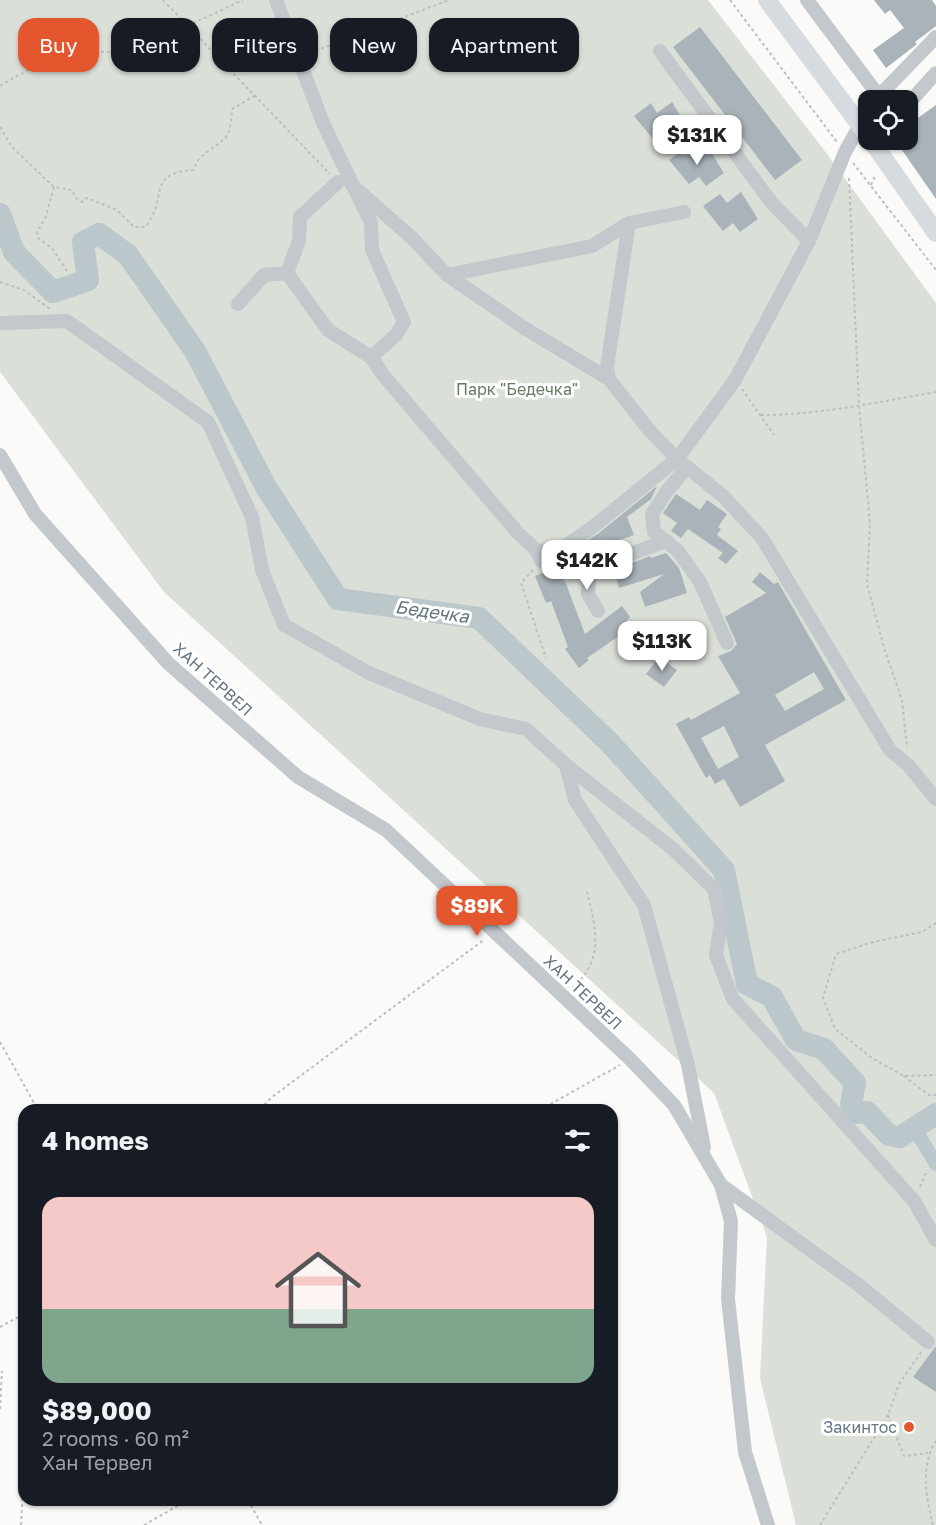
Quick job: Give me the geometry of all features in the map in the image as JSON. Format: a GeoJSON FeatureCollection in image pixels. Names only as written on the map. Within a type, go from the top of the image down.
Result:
{"type":"FeatureCollection","features":[{"type":"Feature","properties":{"kind":"main road"},"geometry":{"type":"LineString","coordinates":[[767,0],[858,118]]}},
{"type":"Feature","properties":{"kind":"main road"},"geometry":{"type":"LineString","coordinates":[[881,150],[936,233]]}},
{"type":"Feature","properties":{"kind":"street"},"geometry":{"type":"LineString","coordinates":[[276,0],[283,18]]}},
{"type":"Feature","properties":{"kind":"street"},"geometry":{"type":"LineString","coordinates":[[807,0],[871,90]]}},
{"type":"Feature","properties":{"kind":"street"},"geometry":{"type":"LineString","coordinates":[[885,90],[936,37]]}},
{"type":"Feature","properties":{"kind":"street"},"geometry":{"type":"LineString","coordinates":[[660,51],[771,202],[808,241]]}},
{"type":"Feature","properties":{"kind":"street"},"geometry":{"type":"LineString","coordinates":[[304,72],[344,183],[371,223],[372,250],[404,322],[396,335],[371,357]]}},
{"type":"Feature","properties":{"kind":"street"},"geometry":{"type":"LineString","coordinates":[[918,93],[936,73]]}},
{"type":"Feature","properties":{"kind":"street"},"geometry":{"type":"LineString","coordinates":[[727,643],[700,582],[678,551],[654,532],[652,514],[735,380],[808,241],[845,152],[858,142]]}},
{"type":"Feature","properties":{"kind":"street"},"geometry":{"type":"LineString","coordinates":[[287,273],[299,241],[300,218],[344,183]]}},
{"type":"Feature","properties":{"kind":"street"},"geometry":{"type":"LineString","coordinates":[[344,183],[412,238],[447,275],[526,329],[609,379],[649,430],[682,463],[723,496],[762,538],[890,750],[909,765],[936,799]]}},
{"type":"Feature","properties":{"kind":"street"},"geometry":{"type":"LineString","coordinates":[[447,275],[592,246],[629,223],[684,212]]}},
{"type":"Feature","properties":{"kind":"street"},"geometry":{"type":"LineString","coordinates":[[609,379],[607,367],[629,223]]}},
{"type":"Feature","properties":{"kind":"street"},"geometry":{"type":"LineString","coordinates":[[238,304],[264,275],[287,273]]}},
{"type":"Feature","properties":{"kind":"street"},"geometry":{"type":"LineString","coordinates":[[287,273],[328,330],[371,357],[383,375],[539,556],[560,550],[682,463]]}},
{"type":"Feature","properties":{"kind":"street"},"geometry":{"type":"LineString","coordinates":[[0,323],[67,321],[208,422],[252,518],[262,570],[284,625],[369,672],[480,719],[526,729],[566,765],[673,849],[714,889],[721,922],[717,955],[733,999],[914,1201],[936,1240]]}},
{"type":"Feature","properties":{"kind":"street","name":"ХАН ТЕРВЕЛ"},"geometry":{"type":"LineString","coordinates":[[0,455],[34,514],[168,663],[298,777],[386,830],[630,1059],[674,1105],[722,1185],[732,1221],[728,1299],[745,1452],[768,1525]]}},
{"type":"Feature","properties":{"kind":"street"},"geometry":{"type":"LineString","coordinates":[[598,611],[588,594],[589,577],[611,561],[666,541]]}},
{"type":"Feature","properties":{"kind":"street"},"geometry":{"type":"LineString","coordinates":[[566,765],[575,800],[645,905],[688,1065],[707,1159]]}},
{"type":"Feature","properties":{"kind":"street"},"geometry":{"type":"LineString","coordinates":[[722,1185],[860,1286],[928,1342]]}},
{"type":"Feature","properties":{"kind":"path"},"geometry":{"type":"LineString","coordinates":[[164,0],[183,18]]}},
{"type":"Feature","properties":{"kind":"path"},"geometry":{"type":"LineString","coordinates":[[200,19],[243,0]]}},
{"type":"Feature","properties":{"kind":"path"},"geometry":{"type":"LineString","coordinates":[[318,50],[449,0]]}},
{"type":"Feature","properties":{"kind":"path"},"geometry":{"type":"LineString","coordinates":[[730,0],[845,152]]}},
{"type":"Feature","properties":{"kind":"path"},"geometry":{"type":"LineString","coordinates":[[200,36],[344,183]]}},
{"type":"Feature","properties":{"kind":"path"},"geometry":{"type":"LineString","coordinates":[[0,86],[29,68],[66,55],[111,50]]}},
{"type":"Feature","properties":{"kind":"path"},"geometry":{"type":"LineString","coordinates":[[0,127],[12,147],[54,187],[72,190],[76,198],[82,201],[87,198],[117,210],[134,227],[145,226],[154,217],[163,181],[172,172],[193,170],[197,159],[225,140],[231,122],[232,109],[256,95]]}},
{"type":"Feature","properties":{"kind":"path"},"geometry":{"type":"LineString","coordinates":[[850,169],[852,161],[936,270]]}},
{"type":"Feature","properties":{"kind":"path"},"geometry":{"type":"LineString","coordinates":[[849,176],[859,406],[870,523],[867,584],[885,651],[902,700],[909,765]]}},
{"type":"Feature","properties":{"kind":"path"},"geometry":{"type":"LineString","coordinates":[[54,187],[45,219],[37,232],[39,239],[52,248],[67,271]]}},
{"type":"Feature","properties":{"kind":"path"},"geometry":{"type":"LineString","coordinates":[[0,282],[24,290],[67,321]]}},
{"type":"Feature","properties":{"kind":"path"},"geometry":{"type":"LineString","coordinates":[[735,380],[774,435]]}},
{"type":"Feature","properties":{"kind":"path"},"geometry":{"type":"LineString","coordinates":[[761,415],[791,415],[936,392]]}},
{"type":"Feature","properties":{"kind":"path"},"geometry":{"type":"LineString","coordinates":[[539,556],[521,583],[546,658]]}},
{"type":"Feature","properties":{"kind":"path"},"geometry":{"type":"LineString","coordinates":[[563,996],[580,981],[592,963],[597,931],[587,892]]}},
{"type":"Feature","properties":{"kind":"path"},"geometry":{"type":"LineString","coordinates":[[936,923],[922,932],[873,942],[836,954],[823,998],[835,1029],[872,1058],[904,1076],[929,1095],[936,1095]]}},
{"type":"Feature","properties":{"kind":"path"},"geometry":{"type":"LineString","coordinates":[[265,1104],[495,932]]}},
{"type":"Feature","properties":{"kind":"path"},"geometry":{"type":"LineString","coordinates":[[0,1042],[35,1104]]}},
{"type":"Feature","properties":{"kind":"path"},"geometry":{"type":"LineString","coordinates":[[551,1104],[630,1059]]}},
{"type":"Feature","properties":{"kind":"path"},"geometry":{"type":"LineString","coordinates":[[904,1076],[936,1075]]}},
{"type":"Feature","properties":{"kind":"path"},"geometry":{"type":"LineString","coordinates":[[914,1201],[927,1170]]}},
{"type":"Feature","properties":{"kind":"path"},"geometry":{"type":"LineString","coordinates":[[0,1328],[18,1318]]}},
{"type":"Feature","properties":{"kind":"path"},"geometry":{"type":"LineString","coordinates":[[820,1525],[888,1415],[899,1384],[928,1342]]}},
{"type":"Feature","properties":{"kind":"path"},"geometry":{"type":"LineString","coordinates":[[0,1409],[2,1371]]}},
{"type":"Feature","properties":{"kind":"path"},"geometry":{"type":"LineString","coordinates":[[888,1415],[904,1456],[928,1453]]}},
{"type":"Feature","properties":{"kind":"path"},"geometry":{"type":"LineString","coordinates":[[933,1525],[926,1494],[928,1453],[936,1441]]}},
{"type":"Feature","properties":{"kind":"path"},"geometry":{"type":"LineString","coordinates":[[21,1525],[22,1506]]}},
{"type":"Feature","properties":{"kind":"path"},"geometry":{"type":"LineString","coordinates":[[144,1525],[177,1506]]}},
{"type":"Feature","properties":{"kind":"path"},"geometry":{"type":"LineString","coordinates":[[251,1506],[262,1525]]}},
{"type":"Feature","properties":{"kind":"green space","name":"Парк \"Бедечка\""},"geometry":{"type":"Polygon","coordinates":[[[0,0],[708,0],[824,150],[936,303],[936,1525],[796,1525],[760,1378],[767,1237],[714,1093],[164,592],[0,372],[0,0]]]}},
{"type":"Feature","properties":{"kind":"building"},"geometry":{"type":"Polygon","coordinates":[[[874,0],[932,0],[936,6],[936,26],[886,68],[873,50],[904,28],[890,10],[885,14],[874,0]]]}},
{"type":"Feature","properties":{"kind":"building"},"geometry":{"type":"Polygon","coordinates":[[[700,27],[802,160],[775,180],[673,47],[700,27]]]}},
{"type":"Feature","properties":{"kind":"building"},"geometry":{"type":"Polygon","coordinates":[[[672,102],[688,128],[671,141],[664,132],[654,140],[634,116],[651,103],[657,113],[672,102]]]}},
{"type":"Feature","properties":{"kind":"building"},"geometry":{"type":"Polygon","coordinates":[[[936,105],[936,199],[902,150],[918,150],[918,118],[936,105]]]}},
{"type":"Feature","properties":{"kind":"building"},"geometry":{"type":"Polygon","coordinates":[[[707,146],[724,173],[706,186],[699,177],[689,184],[669,160],[686,148],[693,157],[707,146]]]}},
{"type":"Feature","properties":{"kind":"building"},"geometry":{"type":"Polygon","coordinates":[[[741,192],[758,219],[740,232],[733,223],[723,231],[703,206],[720,194],[727,203],[741,192]]]}},
{"type":"Feature","properties":{"kind":"building"},"geometry":{"type":"Polygon","coordinates":[[[657,486],[651,499],[627,517],[634,535],[620,540],[561,582],[565,581],[585,634],[622,606],[630,617],[627,620],[632,627],[587,658],[589,660],[579,668],[565,649],[568,647],[551,601],[546,603],[535,576],[556,568],[553,564],[599,533],[657,486]]]}},
{"type":"Feature","properties":{"kind":"building"},"geometry":{"type":"Polygon","coordinates":[[[676,494],[700,510],[707,500],[727,514],[718,527],[721,529],[717,535],[738,551],[726,564],[718,558],[723,553],[688,529],[681,538],[671,531],[677,523],[663,513],[676,494]]]}},
{"type":"Feature","properties":{"kind":"building"},"geometry":{"type":"Polygon","coordinates":[[[666,553],[679,568],[687,593],[645,607],[640,592],[664,574],[619,588],[614,570],[650,556],[651,558],[666,553]]]}},
{"type":"Feature","properties":{"kind":"building"},"geometry":{"type":"Polygon","coordinates":[[[760,572],[774,584],[778,582],[846,700],[765,745],[785,781],[740,807],[724,779],[715,784],[710,775],[706,778],[676,724],[689,717],[691,720],[740,693],[718,656],[731,651],[737,644],[725,617],[766,593],[752,582],[760,572]],[[814,672],[775,695],[785,711],[824,689],[814,672]],[[724,726],[701,738],[718,769],[739,757],[724,726]]]}},
{"type":"Feature","properties":{"kind":"building"},"geometry":{"type":"Polygon","coordinates":[[[659,657],[677,670],[664,687],[646,674],[659,657]]]}},
{"type":"Feature","properties":{"kind":"building"},"geometry":{"type":"Polygon","coordinates":[[[936,1346],[936,1392],[913,1377],[936,1346]]]}},
{"type":"Feature","properties":{"kind":"waterway","name":"Бедечка"},"geometry":{"type":"LineString","coordinates":[[0,214],[14,252],[53,292],[88,280],[83,242],[99,234],[128,255],[195,351],[266,487],[338,599],[479,618],[610,743],[724,870],[747,984],[772,997],[796,1040],[824,1049],[855,1083],[851,1104],[856,1113],[867,1112],[889,1135],[900,1137],[936,1114]]}},
{"type":"Feature","properties":{"kind":"waterway"},"geometry":{"type":"LineString","coordinates":[[915,1129],[936,1164]]}},
{"type":"Feature","properties":{"kind":"place","name":"Закинтос"},"geometry":{"type":"Point","coordinates":[909,1427]}}]}
